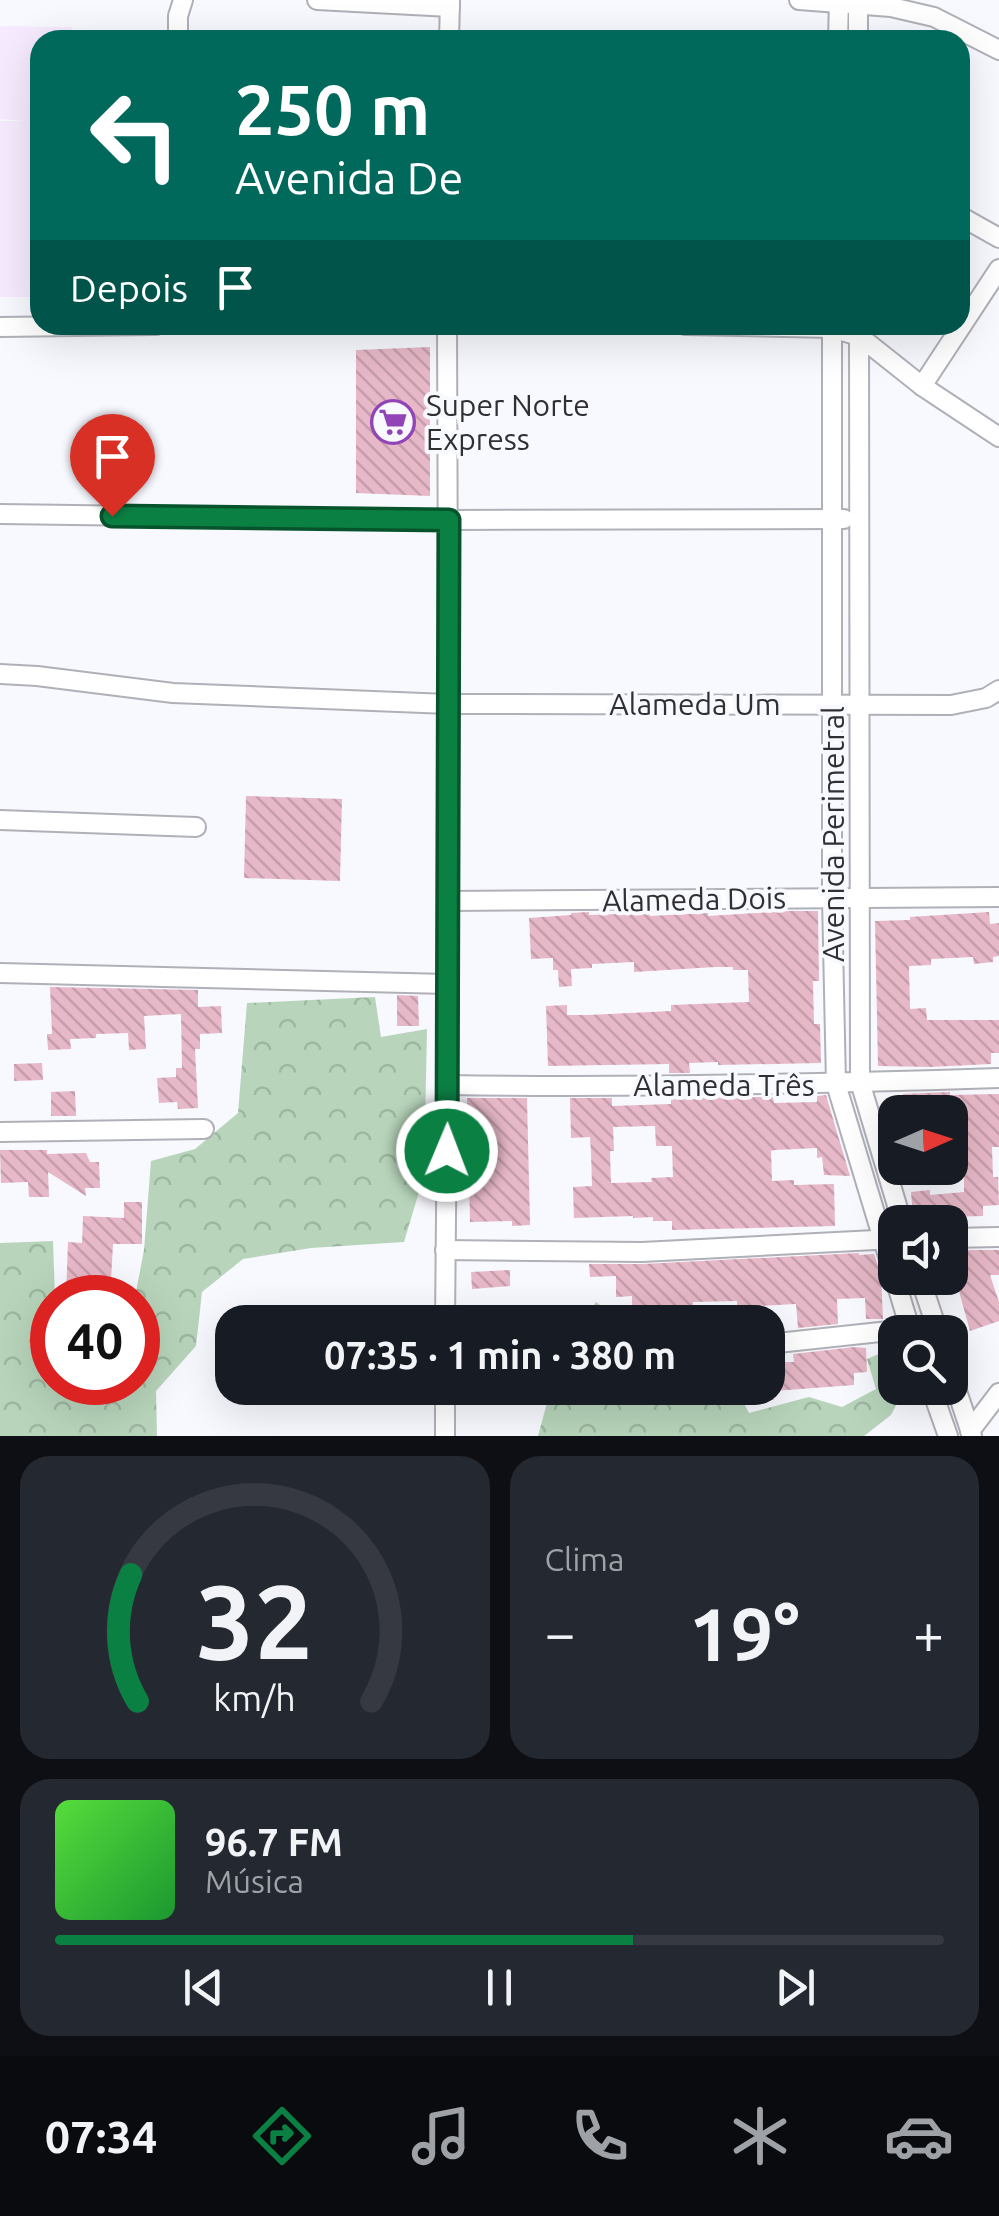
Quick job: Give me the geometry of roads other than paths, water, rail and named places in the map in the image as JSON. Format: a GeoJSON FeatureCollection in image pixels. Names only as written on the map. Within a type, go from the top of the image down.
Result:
{"type":"FeatureCollection","features":[{"type":"Feature","properties":{"kind":"street"},"geometry":{"type":"LineString","coordinates":[[178,30],[183,0]]}},
{"type":"Feature","properties":{"kind":"street"},"geometry":{"type":"LineString","coordinates":[[317,0],[450,3],[449,30]]}},
{"type":"Feature","properties":{"kind":"street"},"geometry":{"type":"LineString","coordinates":[[798,0],[891,7],[934,17],[960,30]]}},
{"type":"Feature","properties":{"kind":"street"},"geometry":{"type":"LineString","coordinates":[[841,30],[849,2]]}},
{"type":"Feature","properties":{"kind":"street"},"geometry":{"type":"LineString","coordinates":[[849,2],[856,30]]}},
{"type":"Feature","properties":{"kind":"street"},"geometry":{"type":"LineString","coordinates":[[970,35],[999,50]]}},
{"type":"Feature","properties":{"kind":"street"},"geometry":{"type":"LineString","coordinates":[[970,222],[999,238]]}},
{"type":"Feature","properties":{"kind":"street"},"geometry":{"type":"LineString","coordinates":[[970,313],[999,269]]}},
{"type":"Feature","properties":{"kind":"street"},"geometry":{"type":"LineString","coordinates":[[0,328],[30,327]]}},
{"type":"Feature","properties":{"kind":"street"},"geometry":{"type":"LineString","coordinates":[[445,1305],[447,335]]}},
{"type":"Feature","properties":{"kind":"street","name":"Avenida Perimetral"},"geometry":{"type":"LineString","coordinates":[[832,335],[832,897],[836,1084],[878,1209]]}},
{"type":"Feature","properties":{"kind":"street","name":"Avenida Perimetral"},"geometry":{"type":"LineString","coordinates":[[859,335],[860,1082],[897,1205]]}},
{"type":"Feature","properties":{"kind":"street"},"geometry":{"type":"LineString","coordinates":[[865,335],[922,386],[999,438]]}},
{"type":"Feature","properties":{"kind":"street"},"geometry":{"type":"LineString","coordinates":[[922,386],[956,335]]}},
{"type":"Feature","properties":{"kind":"street"},"geometry":{"type":"LineString","coordinates":[[0,514],[859,520]]}},
{"type":"Feature","properties":{"kind":"street","name":"Alameda Um"},"geometry":{"type":"LineString","coordinates":[[0,674],[173,693],[448,704],[951,705],[986,698],[999,690]]}},
{"type":"Feature","properties":{"kind":"street"},"geometry":{"type":"LineString","coordinates":[[0,820],[196,826]]}},
{"type":"Feature","properties":{"kind":"street","name":"Alameda Dois"},"geometry":{"type":"LineString","coordinates":[[448,901],[999,898]]}},
{"type":"Feature","properties":{"kind":"street"},"geometry":{"type":"LineString","coordinates":[[0,973],[446,984]]}},
{"type":"Feature","properties":{"kind":"street","name":"Alameda Três"},"geometry":{"type":"LineString","coordinates":[[448,1085],[836,1084],[999,1078]]}},
{"type":"Feature","properties":{"kind":"street"},"geometry":{"type":"LineString","coordinates":[[0,1132],[204,1129]]}},
{"type":"Feature","properties":{"kind":"street"},"geometry":{"type":"LineString","coordinates":[[968,1238],[999,1237]]}},
{"type":"Feature","properties":{"kind":"street"},"geometry":{"type":"LineString","coordinates":[[445,1250],[642,1252],[878,1240]]}},
{"type":"Feature","properties":{"kind":"street"},"geometry":{"type":"LineString","coordinates":[[785,1342],[878,1334]]}},
{"type":"Feature","properties":{"kind":"street"},"geometry":{"type":"LineString","coordinates":[[971,1433],[999,1393]]}},
{"type":"Feature","properties":{"kind":"street"},"geometry":{"type":"LineString","coordinates":[[445,1405],[445,1436]]}},
{"type":"Feature","properties":{"kind":"street"},"geometry":{"type":"LineString","coordinates":[[938,1405],[948,1436]]}},
{"type":"Feature","properties":{"kind":"street"},"geometry":{"type":"LineString","coordinates":[[961,1405],[971,1433]]}},
{"type":"Feature","properties":{"kind":"place","name":"Super Norte Express"},"geometry":{"type":"Point","coordinates":[393,422]}}]}
